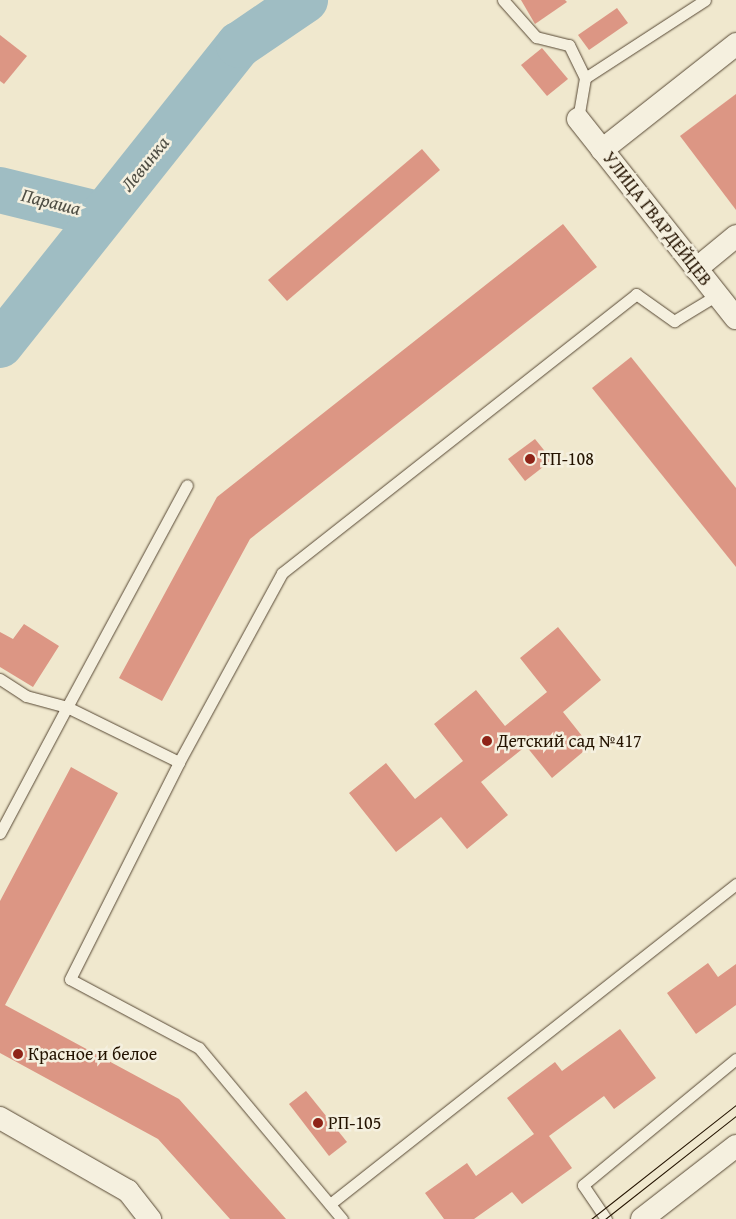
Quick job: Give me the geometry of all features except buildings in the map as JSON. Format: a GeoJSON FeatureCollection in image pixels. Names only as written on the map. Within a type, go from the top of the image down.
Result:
{"type":"FeatureCollection","features":[{"type":"Feature","properties":{"kind":"street"},"geometry":{"type":"LineString","coordinates":[[602,150],[736,44]]}},
{"type":"Feature","properties":{"kind":"street","name":"УЛИЦА ГВАРДЕЙЦЕВ"},"geometry":{"type":"LineString","coordinates":[[578,119],[736,318]]}},
{"type":"Feature","properties":{"kind":"street"},"geometry":{"type":"LineString","coordinates":[[696,269],[736,236]]}},
{"type":"Feature","properties":{"kind":"street"},"geometry":{"type":"LineString","coordinates":[[0,1118],[128,1192],[150,1219]]}},
{"type":"Feature","properties":{"kind":"street"},"geometry":{"type":"LineString","coordinates":[[642,1219],[736,1146]]}},
{"type":"Feature","properties":{"kind":"lane"},"geometry":{"type":"LineString","coordinates":[[503,0],[536,37],[569,45],[586,78],[578,119]]}},
{"type":"Feature","properties":{"kind":"lane"},"geometry":{"type":"LineString","coordinates":[[586,78],[705,0]]}},
{"type":"Feature","properties":{"kind":"lane"},"geometry":{"type":"LineString","coordinates":[[342,1219],[199,1048],[70,979],[179,762],[282,573],[636,294],[674,320],[717,295]]}},
{"type":"Feature","properties":{"kind":"lane"},"geometry":{"type":"LineString","coordinates":[[0,833],[66,707],[187,485]]}},
{"type":"Feature","properties":{"kind":"lane"},"geometry":{"type":"LineString","coordinates":[[0,679],[26,696],[66,707],[179,762]]}},
{"type":"Feature","properties":{"kind":"lane"},"geometry":{"type":"LineString","coordinates":[[330,1204],[736,884]]}},
{"type":"Feature","properties":{"kind":"lane"},"geometry":{"type":"LineString","coordinates":[[606,1219],[583,1185],[736,1058]]}},
{"type":"Feature","properties":{"kind":"waterway","name":"Левинка"},"geometry":{"type":"LineString","coordinates":[[0,345],[239,45],[305,0]]}},
{"type":"Feature","properties":{"kind":"waterway","name":"Параша"},"geometry":{"type":"LineString","coordinates":[[0,190],[102,215]]}},
{"type":"Feature","properties":{"kind":"tram line"},"geometry":{"type":"LineString","coordinates":[[591,1219],[736,1105]]}},
{"type":"Feature","properties":{"kind":"tram line"},"geometry":{"type":"LineString","coordinates":[[605,1219],[736,1116]]}},
{"type":"Feature","properties":{"kind":"place","name":"ТП-108"},"geometry":{"type":"Point","coordinates":[530,459]}},
{"type":"Feature","properties":{"kind":"place","name":"Детский сад №417"},"geometry":{"type":"Point","coordinates":[487,741]}},
{"type":"Feature","properties":{"kind":"place","name":"Красное и белое"},"geometry":{"type":"Point","coordinates":[18,1054]}},
{"type":"Feature","properties":{"kind":"place","name":"РП-105"},"geometry":{"type":"Point","coordinates":[318,1123]}}]}
